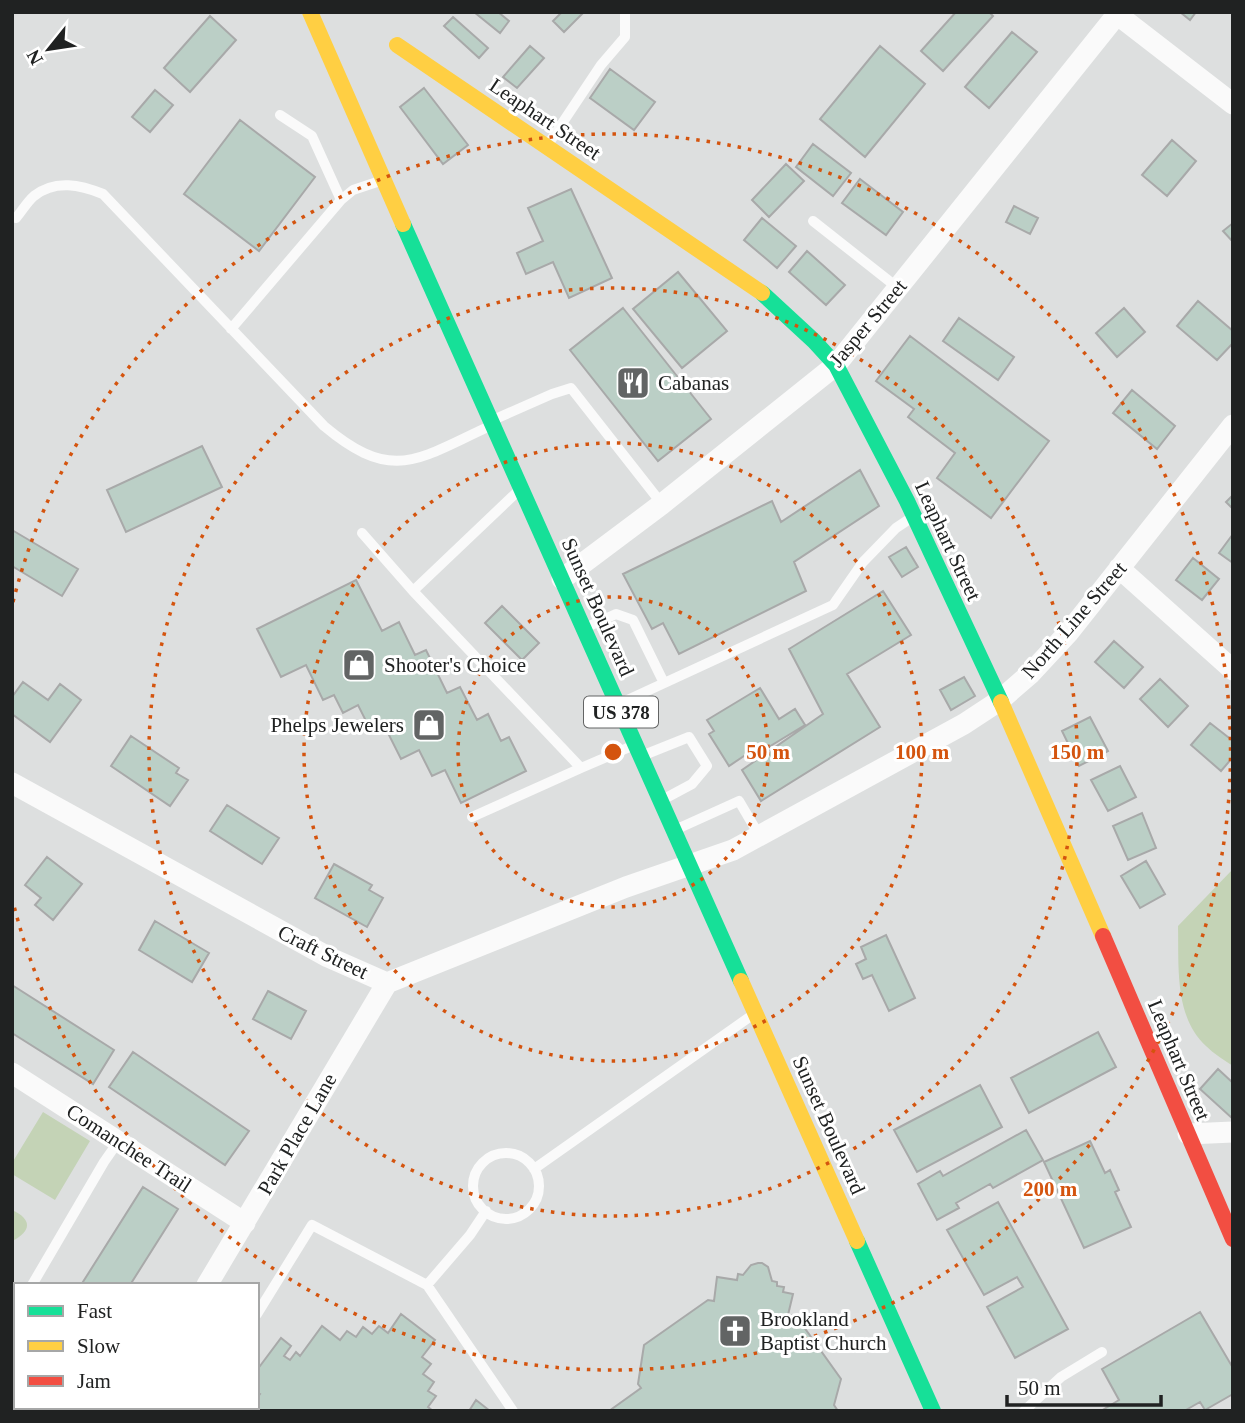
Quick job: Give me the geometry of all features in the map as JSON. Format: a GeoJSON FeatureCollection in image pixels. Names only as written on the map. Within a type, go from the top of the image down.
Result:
{"type":"FeatureCollection","features":[{"type":"Feature","properties":{"kind":"main road","name":"Sunset Boulevard"},"geometry":{"type":"LineString","coordinates":[[310,12],[933,1411]]}},
{"type":"Feature","properties":{"kind":"main road","name":"Leaphart Street"},"geometry":{"type":"LineString","coordinates":[[397,45],[758,289],[836,365],[914,516],[1032,769],[1233,1239]]}},
{"type":"Feature","properties":{"kind":"street"},"geometry":{"type":"LineString","coordinates":[[1117,13],[1233,104]]}},
{"type":"Feature","properties":{"kind":"street","name":"Jasper Street"},"geometry":{"type":"LineString","coordinates":[[562,579],[662,504],[836,365],[1024,134],[1117,13]]}},
{"type":"Feature","properties":{"kind":"street","name":"North Line Street"},"geometry":{"type":"LineString","coordinates":[[690,864],[733,850],[964,724],[999,701],[1030,674],[1069,632],[1233,425]]}},
{"type":"Feature","properties":{"kind":"street"},"geometry":{"type":"LineString","coordinates":[[1119,568],[1233,670]]}},
{"type":"Feature","properties":{"kind":"street","name":"Craft Street"},"geometry":{"type":"LineString","coordinates":[[12,783],[328,957],[387,982],[690,864]]}},
{"type":"Feature","properties":{"kind":"street","name":"Park Place Lane"},"geometry":{"type":"LineString","coordinates":[[209,1283],[387,982]]}},
{"type":"Feature","properties":{"kind":"street","name":"Comanchee Trail"},"geometry":{"type":"LineString","coordinates":[[13,1075],[245,1223]]}},
{"type":"Feature","properties":{"kind":"street"},"geometry":{"type":"LineString","coordinates":[[1188,1135],[1233,1132]]}},
{"type":"Feature","properties":{"kind":"lane"},"geometry":{"type":"LineString","coordinates":[[547,146],[590,81],[625,37],[625,12]]}},
{"type":"Feature","properties":{"kind":"lane"},"geometry":{"type":"LineString","coordinates":[[280,115],[312,136],[341,200]]}},
{"type":"Feature","properties":{"kind":"lane"},"geometry":{"type":"LineString","coordinates":[[231,329],[341,200],[353,190],[384,179]]}},
{"type":"Feature","properties":{"kind":"lane"},"geometry":{"type":"LineString","coordinates":[[16,218],[35,195],[58,186],[80,185],[103,194],[324,426],[346,444],[371,456],[393,462],[416,459],[552,394],[571,388],[662,504]]}},
{"type":"Feature","properties":{"kind":"lane"},"geometry":{"type":"LineString","coordinates":[[813,220],[898,288]]}},
{"type":"Feature","properties":{"kind":"lane"},"geometry":{"type":"LineString","coordinates":[[413,591],[521,488]]}},
{"type":"Feature","properties":{"kind":"lane"},"geometry":{"type":"LineString","coordinates":[[618,704],[832,605],[863,562],[896,528],[914,516]]}},
{"type":"Feature","properties":{"kind":"lane"},"geometry":{"type":"LineString","coordinates":[[362,533],[413,591],[581,768]]}},
{"type":"Feature","properties":{"kind":"lane"},"geometry":{"type":"LineString","coordinates":[[584,628],[616,614],[633,620],[664,683]]}},
{"type":"Feature","properties":{"kind":"lane"},"geometry":{"type":"LineString","coordinates":[[472,817],[581,768],[690,737],[707,766],[692,784],[661,800]]}},
{"type":"Feature","properties":{"kind":"lane"},"geometry":{"type":"LineString","coordinates":[[674,830],[739,801],[759,835]]}},
{"type":"Feature","properties":{"kind":"lane"},"geometry":{"type":"LineString","coordinates":[[534,1168],[756,1013]]}},
{"type":"Feature","properties":{"kind":"lane"},"geometry":{"type":"LineString","coordinates":[[33,1283],[118,1142]]}},
{"type":"Feature","properties":{"kind":"lane"},"geometry":{"type":"LineString","coordinates":[[509,1153],[527,1161],[534,1168],[538,1179],[535,1201],[528,1210],[507,1219],[486,1212],[478,1203],[474,1192],[476,1172],[482,1164],[499,1154],[509,1153]]}},
{"type":"Feature","properties":{"kind":"lane"},"geometry":{"type":"LineString","coordinates":[[427,1285],[486,1212]]}},
{"type":"Feature","properties":{"kind":"lane"},"geometry":{"type":"LineString","coordinates":[[259,1311],[312,1225],[427,1285],[513,1411]]}},
{"type":"Feature","properties":{"kind":"lane"},"geometry":{"type":"LineString","coordinates":[[1024,1411],[1060,1377],[1102,1352]]}},
{"type":"Feature","properties":{"kind":"green space"},"geometry":{"type":"Polygon","coordinates":[[[1233,869],[1233,1066],[1206,1046],[1188,1020],[1180,990],[1178,926],[1233,869]]]}},
{"type":"Feature","properties":{"kind":"green space"},"geometry":{"type":"Polygon","coordinates":[[[43,1112],[90,1141],[55,1200],[12,1174],[12,1163],[43,1112]]]}},
{"type":"Feature","properties":{"kind":"green space"},"geometry":{"type":"Polygon","coordinates":[[[12,1210],[23,1217],[27,1225],[23,1233],[12,1241],[12,1210]]]}},
{"type":"Feature","properties":{"kind":"building"},"geometry":{"type":"Polygon","coordinates":[[[474,12],[498,12],[509,21],[500,33],[474,12]]]}},
{"type":"Feature","properties":{"kind":"building"},"geometry":{"type":"Polygon","coordinates":[[[562,12],[584,12],[564,32],[553,21],[562,12]]]}},
{"type":"Feature","properties":{"kind":"building"},"geometry":{"type":"Polygon","coordinates":[[[956,12],[989,12],[993,16],[943,71],[921,51],[956,12]]]}},
{"type":"Feature","properties":{"kind":"building"},"geometry":{"type":"Polygon","coordinates":[[[1180,12],[1196,12],[1190,20],[1180,12]]]}},
{"type":"Feature","properties":{"kind":"building"},"geometry":{"type":"Polygon","coordinates":[[[210,16],[236,40],[190,92],[164,68],[210,16]]]}},
{"type":"Feature","properties":{"kind":"building"},"geometry":{"type":"Polygon","coordinates":[[[453,17],[488,48],[479,58],[444,26],[453,17]]]}},
{"type":"Feature","properties":{"kind":"building"},"geometry":{"type":"Polygon","coordinates":[[[1012,32],[1037,52],[989,108],[965,87],[1012,32]]]}},
{"type":"Feature","properties":{"kind":"building"},"geometry":{"type":"Polygon","coordinates":[[[530,46],[544,58],[517,88],[503,77],[530,46]]]}},
{"type":"Feature","properties":{"kind":"building"},"geometry":{"type":"Polygon","coordinates":[[[880,46],[925,84],[865,157],[820,119],[880,46]]]}},
{"type":"Feature","properties":{"kind":"building"},"geometry":{"type":"Polygon","coordinates":[[[610,69],[655,102],[634,130],[590,98],[610,69]]]}},
{"type":"Feature","properties":{"kind":"building"},"geometry":{"type":"Polygon","coordinates":[[[424,88],[468,145],[443,164],[400,107],[424,88]]]}},
{"type":"Feature","properties":{"kind":"building"},"geometry":{"type":"Polygon","coordinates":[[[155,90],[173,105],[150,132],[132,117],[155,90]]]}},
{"type":"Feature","properties":{"kind":"building"},"geometry":{"type":"Polygon","coordinates":[[[240,120],[315,177],[259,251],[184,194],[240,120]]]}},
{"type":"Feature","properties":{"kind":"building"},"geometry":{"type":"Polygon","coordinates":[[[1172,140],[1196,161],[1167,196],[1142,175],[1172,140]]]}},
{"type":"Feature","properties":{"kind":"building"},"geometry":{"type":"Polygon","coordinates":[[[813,144],[851,173],[833,196],[796,167],[813,144]]]}},
{"type":"Feature","properties":{"kind":"building"},"geometry":{"type":"Polygon","coordinates":[[[786,164],[804,181],[769,217],[752,200],[786,164]]]}},
{"type":"Feature","properties":{"kind":"building"},"geometry":{"type":"Polygon","coordinates":[[[860,179],[903,212],[886,235],[842,203],[860,179]]]}},
{"type":"Feature","properties":{"kind":"building"},"geometry":{"type":"Polygon","coordinates":[[[571,189],[612,278],[569,298],[553,262],[526,274],[517,253],[543,241],[528,208],[571,189]]]}},
{"type":"Feature","properties":{"kind":"building"},"geometry":{"type":"Polygon","coordinates":[[[1014,206],[1038,218],[1030,234],[1006,222],[1014,206]]]}},
{"type":"Feature","properties":{"kind":"building"},"geometry":{"type":"Polygon","coordinates":[[[762,218],[796,246],[777,268],[744,240],[762,218]]]}},
{"type":"Feature","properties":{"kind":"building"},"geometry":{"type":"Polygon","coordinates":[[[1233,223],[1233,242],[1223,231],[1233,223]]]}},
{"type":"Feature","properties":{"kind":"building"},"geometry":{"type":"Polygon","coordinates":[[[807,251],[845,285],[826,305],[789,272],[807,251]]]}},
{"type":"Feature","properties":{"kind":"building"},"geometry":{"type":"Polygon","coordinates":[[[678,272],[727,331],[682,368],[633,309],[678,272]]]}},
{"type":"Feature","properties":{"kind":"building"},"geometry":{"type":"Polygon","coordinates":[[[1198,301],[1233,331],[1233,343],[1217,360],[1177,326],[1198,301]]]}},
{"type":"Feature","properties":{"kind":"building"},"geometry":{"type":"Polygon","coordinates":[[[623,308],[711,419],[658,461],[570,350],[623,308]]]}},
{"type":"Feature","properties":{"kind":"building"},"geometry":{"type":"Polygon","coordinates":[[[1124,308],[1145,332],[1117,357],[1096,333],[1124,308]]]}},
{"type":"Feature","properties":{"kind":"building"},"geometry":{"type":"Polygon","coordinates":[[[959,318],[1014,357],[998,380],[943,341],[959,318]]]}},
{"type":"Feature","properties":{"kind":"building"},"geometry":{"type":"Polygon","coordinates":[[[910,336],[1049,441],[991,518],[937,478],[955,453],[908,417],[914,409],[876,381],[910,336]]]}},
{"type":"Feature","properties":{"kind":"building"},"geometry":{"type":"Polygon","coordinates":[[[1132,390],[1175,426],[1157,449],[1113,413],[1132,390]]]}},
{"type":"Feature","properties":{"kind":"building"},"geometry":{"type":"Polygon","coordinates":[[[202,446],[222,487],[126,532],[107,490],[202,446]]]}},
{"type":"Feature","properties":{"kind":"building"},"geometry":{"type":"Polygon","coordinates":[[[860,470],[879,506],[794,562],[806,591],[679,654],[663,623],[652,629],[623,574],[772,501],[781,522],[860,470]]]}},
{"type":"Feature","properties":{"kind":"building"},"geometry":{"type":"Polygon","coordinates":[[[1233,495],[1233,509],[1226,502],[1233,495]]]}},
{"type":"Feature","properties":{"kind":"building"},"geometry":{"type":"Polygon","coordinates":[[[12,530],[78,569],[62,596],[12,566],[12,530]]]}},
{"type":"Feature","properties":{"kind":"building"},"geometry":{"type":"Polygon","coordinates":[[[1233,534],[1233,563],[1219,553],[1233,534]]]}},
{"type":"Feature","properties":{"kind":"building"},"geometry":{"type":"Polygon","coordinates":[[[906,547],[918,567],[902,577],[889,557],[906,547]]]}},
{"type":"Feature","properties":{"kind":"building"},"geometry":{"type":"Polygon","coordinates":[[[1193,558],[1219,579],[1202,600],[1176,580],[1193,558]]]}},
{"type":"Feature","properties":{"kind":"building"},"geometry":{"type":"Polygon","coordinates":[[[356,580],[382,631],[399,622],[415,655],[426,650],[447,693],[460,687],[477,720],[488,714],[501,741],[509,737],[526,771],[461,803],[445,770],[432,776],[419,750],[401,759],[384,725],[371,731],[358,705],[343,713],[334,695],[323,700],[306,665],[281,677],[257,629],[356,580]]]}},
{"type":"Feature","properties":{"kind":"building"},"geometry":{"type":"Polygon","coordinates":[[[883,591],[911,635],[847,674],[880,727],[761,801],[742,770],[823,714],[789,649],[883,591]]]}},
{"type":"Feature","properties":{"kind":"building"},"geometry":{"type":"Polygon","coordinates":[[[502,606],[539,643],[522,660],[485,623],[502,606]]]}},
{"type":"Feature","properties":{"kind":"building"},"geometry":{"type":"Polygon","coordinates":[[[1114,641],[1143,667],[1124,688],[1095,662],[1114,641]]]}},
{"type":"Feature","properties":{"kind":"building"},"geometry":{"type":"Polygon","coordinates":[[[964,677],[975,696],[951,710],[940,690],[964,677]]]}},
{"type":"Feature","properties":{"kind":"building"},"geometry":{"type":"Polygon","coordinates":[[[1160,679],[1188,706],[1168,727],[1140,699],[1160,679]]]}},
{"type":"Feature","properties":{"kind":"building"},"geometry":{"type":"Polygon","coordinates":[[[23,682],[48,700],[60,684],[81,700],[50,742],[12,714],[12,697],[23,682]]]}},
{"type":"Feature","properties":{"kind":"building"},"geometry":{"type":"Polygon","coordinates":[[[760,688],[779,719],[795,709],[805,725],[749,759],[747,754],[729,766],[709,734],[714,731],[707,720],[760,688]]]}},
{"type":"Feature","properties":{"kind":"building"},"geometry":{"type":"Polygon","coordinates":[[[1090,717],[1108,751],[1079,766],[1062,731],[1090,717]]]}},
{"type":"Feature","properties":{"kind":"building"},"geometry":{"type":"Polygon","coordinates":[[[1210,723],[1233,741],[1233,757],[1221,771],[1191,745],[1210,723]]]}},
{"type":"Feature","properties":{"kind":"building"},"geometry":{"type":"Polygon","coordinates":[[[131,736],[179,768],[176,773],[188,780],[170,806],[111,766],[131,736]]]}},
{"type":"Feature","properties":{"kind":"building"},"geometry":{"type":"Polygon","coordinates":[[[1120,766],[1136,797],[1108,811],[1091,780],[1120,766]]]}},
{"type":"Feature","properties":{"kind":"building"},"geometry":{"type":"Polygon","coordinates":[[[227,805],[279,838],[262,864],[210,831],[227,805]]]}},
{"type":"Feature","properties":{"kind":"building"},"geometry":{"type":"Polygon","coordinates":[[[1142,813],[1156,848],[1128,860],[1113,826],[1142,813]]]}},
{"type":"Feature","properties":{"kind":"building"},"geometry":{"type":"Polygon","coordinates":[[[47,857],[82,884],[53,920],[35,905],[41,898],[25,885],[47,857]]]}},
{"type":"Feature","properties":{"kind":"building"},"geometry":{"type":"Polygon","coordinates":[[[1146,861],[1165,894],[1140,908],[1121,876],[1146,861]]]}},
{"type":"Feature","properties":{"kind":"building"},"geometry":{"type":"Polygon","coordinates":[[[334,864],[372,885],[369,890],[383,898],[367,927],[315,898],[334,864]]]}},
{"type":"Feature","properties":{"kind":"building"},"geometry":{"type":"Polygon","coordinates":[[[155,921],[209,953],[192,982],[139,950],[155,921]]]}},
{"type":"Feature","properties":{"kind":"building"},"geometry":{"type":"Polygon","coordinates":[[[886,935],[915,998],[889,1011],[872,975],[863,979],[856,964],[866,959],[861,947],[886,935]]]}},
{"type":"Feature","properties":{"kind":"building"},"geometry":{"type":"Polygon","coordinates":[[[12,985],[114,1050],[93,1084],[12,1033],[12,985]]]}},
{"type":"Feature","properties":{"kind":"building"},"geometry":{"type":"Polygon","coordinates":[[[268,991],[306,1011],[291,1039],[253,1019],[268,991]]]}},
{"type":"Feature","properties":{"kind":"building"},"geometry":{"type":"Polygon","coordinates":[[[1098,1032],[1116,1067],[1029,1113],[1011,1078],[1098,1032]]]}},
{"type":"Feature","properties":{"kind":"building"},"geometry":{"type":"Polygon","coordinates":[[[133,1052],[249,1131],[225,1165],[109,1087],[133,1052]]]}},
{"type":"Feature","properties":{"kind":"building"},"geometry":{"type":"Polygon","coordinates":[[[1218,1069],[1233,1083],[1233,1119],[1200,1089],[1218,1069]]]}},
{"type":"Feature","properties":{"kind":"building"},"geometry":{"type":"Polygon","coordinates":[[[980,1085],[1002,1127],[917,1172],[894,1130],[980,1085]]]}},
{"type":"Feature","properties":{"kind":"building"},"geometry":{"type":"Polygon","coordinates":[[[1026,1130],[1043,1160],[993,1188],[990,1184],[956,1203],[959,1208],[937,1220],[918,1184],[940,1171],[943,1176],[1026,1130]]]}},
{"type":"Feature","properties":{"kind":"building"},"geometry":{"type":"Polygon","coordinates":[[[1090,1141],[1105,1173],[1110,1170],[1119,1190],[1115,1192],[1131,1227],[1084,1248],[1044,1162],[1090,1141]]]}},
{"type":"Feature","properties":{"kind":"building"},"geometry":{"type":"Polygon","coordinates":[[[143,1187],[178,1209],[131,1283],[82,1283],[143,1187]]]}},
{"type":"Feature","properties":{"kind":"building"},"geometry":{"type":"Polygon","coordinates":[[[998,1202],[1068,1329],[1015,1358],[987,1307],[1023,1287],[1017,1277],[984,1295],[947,1230],[998,1202]]]}},
{"type":"Feature","properties":{"kind":"building","name":"Brookland Baptist Church"},"geometry":{"type":"Polygon","coordinates":[[[758,1263],[768,1267],[772,1281],[777,1282],[777,1286],[784,1287],[783,1292],[793,1294],[788,1315],[796,1316],[841,1379],[834,1405],[838,1411],[609,1411],[641,1388],[638,1384],[644,1345],[708,1300],[714,1301],[717,1277],[737,1280],[738,1274],[743,1275],[751,1265],[758,1263]]]}},
{"type":"Feature","properties":{"kind":"building"},"geometry":{"type":"Polygon","coordinates":[[[1200,1312],[1233,1368],[1233,1394],[1205,1410],[1200,1402],[1184,1411],[1101,1411],[1119,1400],[1102,1369],[1200,1312]]]}},
{"type":"Feature","properties":{"kind":"building"},"geometry":{"type":"Polygon","coordinates":[[[401,1314],[435,1340],[422,1357],[431,1364],[423,1374],[434,1382],[428,1391],[436,1396],[428,1407],[433,1411],[247,1411],[259,1409],[259,1367],[281,1338],[291,1346],[284,1356],[290,1360],[296,1352],[300,1356],[322,1326],[340,1340],[347,1331],[356,1337],[363,1327],[372,1334],[379,1326],[388,1333],[401,1314]]]}},
{"type":"Feature","properties":{"kind":"building"},"geometry":{"type":"Polygon","coordinates":[[[476,1400],[490,1411],[469,1411],[476,1400]]]}},
{"type":"Feature","properties":{"kind":"building"},"geometry":{"type":"Polygon","coordinates":[[[17,1409],[63,1409],[62,1411],[16,1411],[17,1409]]]}},
{"type":"Feature","properties":{"kind":"traffic: fast"},"geometry":{"type":"LineString","coordinates":[[403,224],[741,981]]}},
{"type":"Feature","properties":{"kind":"traffic: fast"},"geometry":{"type":"LineString","coordinates":[[762,293],[836,365],[907,501],[1001,702]]}},
{"type":"Feature","properties":{"kind":"traffic: fast"},"geometry":{"type":"LineString","coordinates":[[857,1241],[933,1411]]}},
{"type":"Feature","properties":{"kind":"traffic: slow"},"geometry":{"type":"LineString","coordinates":[[310,12],[403,224]]}},
{"type":"Feature","properties":{"kind":"traffic: slow"},"geometry":{"type":"LineString","coordinates":[[397,45],[762,293]]}},
{"type":"Feature","properties":{"kind":"traffic: slow"},"geometry":{"type":"LineString","coordinates":[[1001,702],[1103,936]]}},
{"type":"Feature","properties":{"kind":"traffic: slow"},"geometry":{"type":"LineString","coordinates":[[741,981],[857,1241]]}},
{"type":"Feature","properties":{"kind":"traffic: jam"},"geometry":{"type":"LineString","coordinates":[[1103,936],[1233,1239]]}},
{"type":"Feature","properties":{"kind":"place","name":"Cabanas"},"geometry":{"type":"Point","coordinates":[633,383]}},
{"type":"Feature","properties":{"kind":"place","name":"Shooter's Choice"},"geometry":{"type":"Point","coordinates":[359,665]}},
{"type":"Feature","properties":{"kind":"place","name":"Phelps Jewelers"},"geometry":{"type":"Point","coordinates":[429,725]}},
{"type":"Feature","properties":{"kind":"place","name":"Brookland Baptist Church"},"geometry":{"type":"Point","coordinates":[735,1331]}}]}
